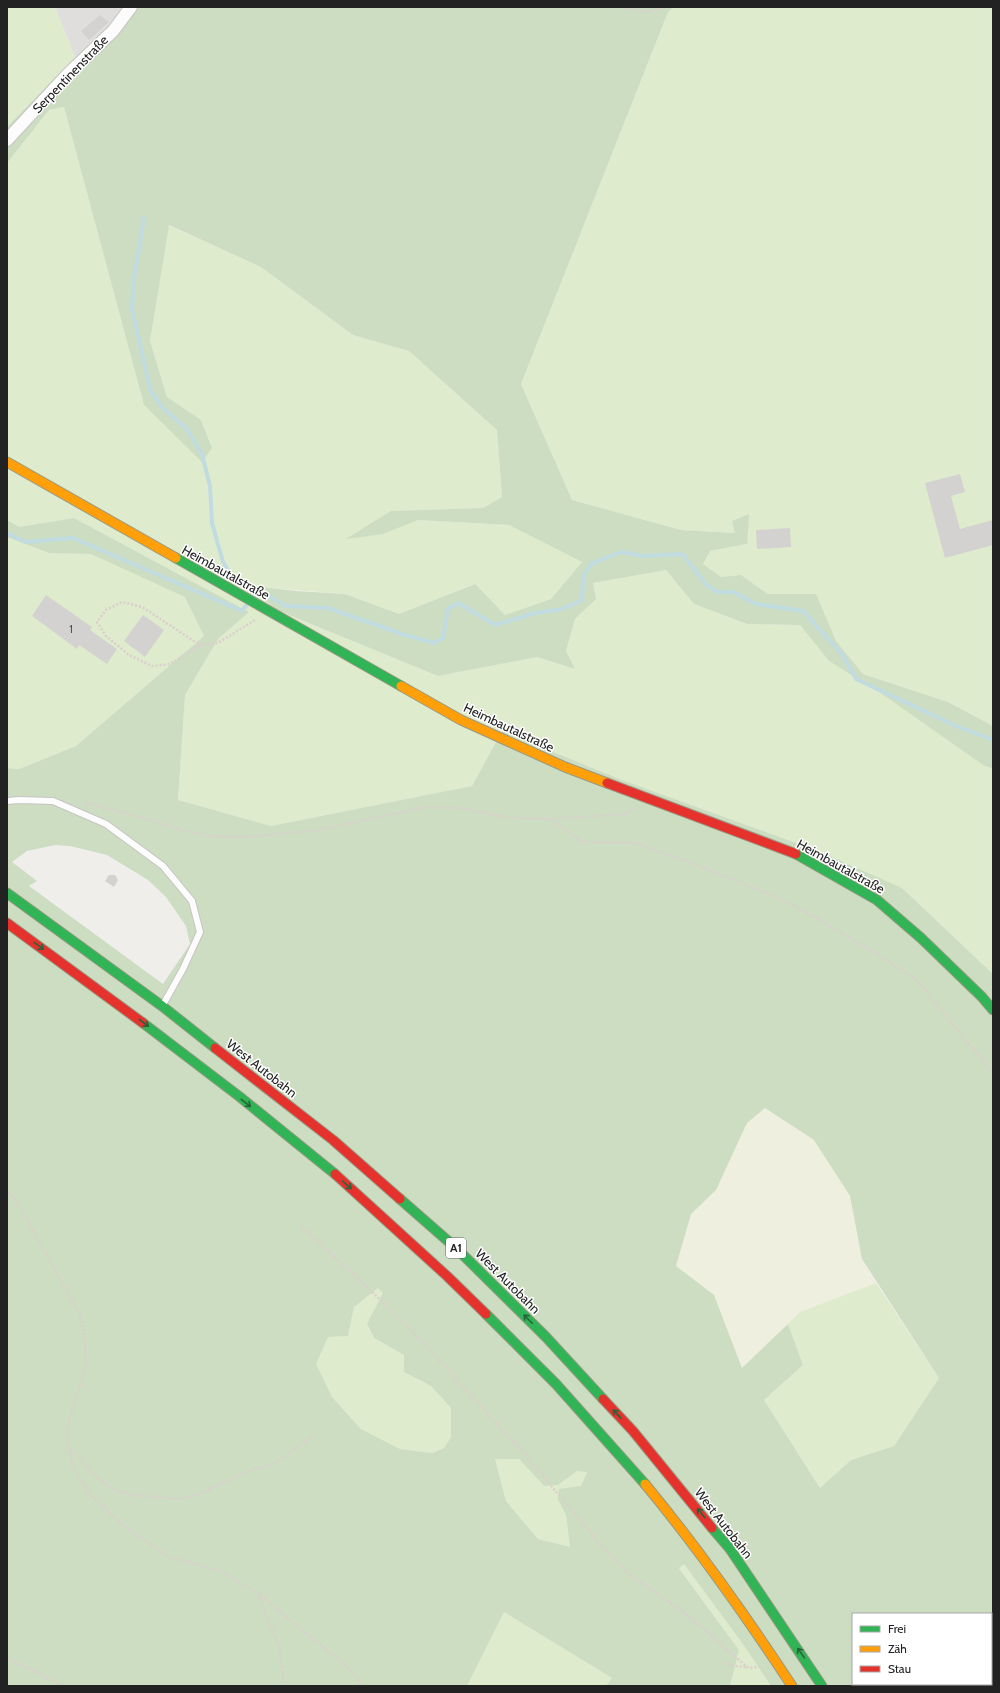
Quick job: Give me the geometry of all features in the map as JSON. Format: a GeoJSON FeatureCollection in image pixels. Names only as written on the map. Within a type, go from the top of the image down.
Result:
{"type":"FeatureCollection","features":[{"type":"Feature","properties":{"kind":"main road","name":"Heimbautalstraße"},"geometry":{"type":"LineString","coordinates":[[7,462],[461,720],[565,767],[803,857],[877,900],[921,938],[982,997],[993,1010]]}},
{"type":"Feature","properties":{"kind":"main road","name":"West Autobahn"},"geometry":{"type":"LineString","coordinates":[[7,893],[162,1006],[333,1140],[456,1248],[546,1337],[633,1430],[730,1549],[822,1686]]}},
{"type":"Feature","properties":{"kind":"main road","name":"A1"},"geometry":{"type":"LineString","coordinates":[[7,923],[144,1023],[311,1154],[436,1264],[524,1349],[614,1447],[670,1514],[722,1583],[792,1686]]}},
{"type":"Feature","properties":{"kind":"street","name":"Serpentinenstraße"},"geometry":{"type":"LineString","coordinates":[[7,140],[67,75],[113,31],[131,7]]}},
{"type":"Feature","properties":{"kind":"lane"},"geometry":{"type":"LineString","coordinates":[[7,801],[53,801],[106,824],[163,866],[192,901],[200,932],[183,969],[162,1006]]}},
{"type":"Feature","properties":{"kind":"path"},"geometry":{"type":"LineString","coordinates":[[616,7],[647,12],[666,7]]}},
{"type":"Feature","properties":{"kind":"path"},"geometry":{"type":"LineString","coordinates":[[200,645],[142,607],[122,602],[106,610],[97,622],[106,636],[124,650],[152,666],[170,664],[200,645],[218,643],[269,611]]}},
{"type":"Feature","properties":{"kind":"path"},"geometry":{"type":"LineString","coordinates":[[79,812],[87,803],[151,820],[180,830],[215,837],[246,837],[319,830],[425,807],[459,808],[510,818],[550,818],[625,814],[652,800]]}},
{"type":"Feature","properties":{"kind":"path"},"geometry":{"type":"LineString","coordinates":[[550,818],[582,842],[636,843],[720,874],[790,903],[879,955],[917,980],[993,1073]]}},
{"type":"Feature","properties":{"kind":"path"},"geometry":{"type":"LineString","coordinates":[[7,1189],[21,1209],[80,1315],[85,1340],[86,1364],[69,1421],[68,1446],[74,1470],[89,1493],[123,1525],[167,1556],[220,1571],[258,1594],[352,1672],[362,1686]]}},
{"type":"Feature","properties":{"kind":"path"},"geometry":{"type":"LineString","coordinates":[[302,1226],[407,1325],[528,1458],[610,1556],[630,1576],[678,1608],[747,1667]]}},
{"type":"Feature","properties":{"kind":"path"},"geometry":{"type":"LineString","coordinates":[[68,1446],[94,1474],[112,1489],[132,1495],[179,1499],[194,1496],[253,1469],[271,1464],[314,1435]]}},
{"type":"Feature","properties":{"kind":"path"},"geometry":{"type":"LineString","coordinates":[[258,1594],[278,1647],[284,1686]]}},
{"type":"Feature","properties":{"kind":"path"},"geometry":{"type":"LineString","coordinates":[[7,1658],[63,1686]]}},
{"type":"Feature","properties":{"kind":"path"},"geometry":{"type":"LineString","coordinates":[[724,1663],[752,1668],[774,1658]]}},
{"type":"Feature","properties":{"kind":"shaded area"},"geometry":{"type":"Polygon","coordinates":[[[55,7],[124,7],[117,18],[75,57],[55,7]]]}},
{"type":"Feature","properties":{"kind":"green space"},"geometry":{"type":"Polygon","coordinates":[[[7,7],[55,7],[75,57],[7,127],[7,7]]]}},
{"type":"Feature","properties":{"kind":"green space"},"geometry":{"type":"Polygon","coordinates":[[[124,7],[674,7],[668,12],[521,384],[572,500],[681,530],[735,533],[732,521],[749,514],[747,544],[710,551],[703,564],[721,577],[741,575],[768,594],[816,594],[836,641],[863,674],[948,702],[993,726],[993,769],[983,765],[882,694],[829,661],[800,625],[747,624],[694,604],[666,570],[593,583],[596,599],[575,619],[566,651],[575,669],[537,657],[438,676],[277,610],[244,585],[296,591],[345,594],[399,614],[475,584],[505,615],[551,599],[582,562],[509,525],[418,520],[383,534],[346,539],[391,511],[483,508],[502,497],[497,430],[409,351],[353,335],[261,267],[169,225],[150,341],[167,397],[201,420],[212,448],[202,462],[144,405],[64,107],[49,110],[7,163],[7,127],[75,57],[117,18],[124,7]]]}},
{"type":"Feature","properties":{"kind":"green space"},"geometry":{"type":"Polygon","coordinates":[[[674,7],[993,7],[993,726],[948,702],[863,674],[836,641],[815,594],[768,594],[741,575],[721,577],[703,564],[710,551],[747,544],[736,533],[681,530],[572,500],[521,384],[668,12],[674,7]]]}},
{"type":"Feature","properties":{"kind":"green space"},"geometry":{"type":"Polygon","coordinates":[[[64,107],[144,405],[212,448],[201,420],[167,397],[150,341],[168,225],[261,267],[353,335],[409,351],[497,430],[502,497],[483,508],[391,511],[383,534],[417,520],[509,525],[582,562],[551,599],[505,615],[474,584],[399,614],[345,594],[245,586],[277,610],[438,676],[537,657],[575,669],[566,651],[575,619],[596,599],[593,583],[666,570],[694,604],[747,624],[800,625],[829,661],[882,694],[983,765],[993,769],[993,974],[902,888],[622,780],[502,731],[472,786],[271,826],[178,800],[185,695],[218,639],[249,612],[74,518],[19,527],[7,520],[7,163],[49,110],[64,107]]]}},
{"type":"Feature","properties":{"kind":"green space"},"geometry":{"type":"Polygon","coordinates":[[[74,518],[249,612],[218,639],[185,695],[178,800],[271,826],[472,786],[502,731],[622,780],[818,851],[902,888],[993,974],[993,1686],[771,1686],[745,1647],[684,1564],[679,1568],[739,1650],[730,1686],[606,1686],[612,1678],[504,1612],[467,1686],[7,1686],[7,768],[19,769],[76,746],[204,636],[185,597],[91,554],[49,553],[7,537],[7,520],[19,527],[74,518]],[[55,845],[27,851],[12,862],[37,881],[29,886],[163,984],[190,944],[186,926],[166,897],[148,880],[107,855],[70,846],[55,845]],[[765,1108],[747,1123],[716,1190],[691,1214],[676,1266],[714,1295],[742,1368],[788,1324],[803,1365],[764,1400],[820,1488],[851,1460],[894,1446],[939,1378],[862,1259],[850,1196],[814,1140],[765,1108]],[[378,1288],[354,1307],[348,1336],[328,1337],[316,1364],[332,1397],[361,1429],[400,1449],[432,1453],[444,1448],[451,1437],[451,1408],[431,1386],[404,1372],[404,1355],[374,1338],[367,1324],[383,1293],[378,1288]],[[495,1459],[506,1501],[538,1539],[570,1547],[566,1515],[558,1500],[559,1489],[581,1486],[587,1472],[577,1471],[558,1485],[544,1486],[519,1459],[495,1459]]]}},
{"type":"Feature","properties":{"kind":"green space"},"geometry":{"type":"Polygon","coordinates":[[[7,537],[49,553],[91,554],[186,597],[204,636],[76,746],[19,769],[7,768],[7,537]]]}},
{"type":"Feature","properties":{"kind":"green space"},"geometry":{"type":"Polygon","coordinates":[[[765,1108],[814,1140],[850,1196],[862,1259],[876,1283],[800,1312],[742,1368],[714,1295],[676,1266],[691,1214],[716,1190],[747,1123],[765,1108]]]}},
{"type":"Feature","properties":{"kind":"green space"},"geometry":{"type":"Polygon","coordinates":[[[876,1283],[939,1378],[894,1446],[851,1460],[820,1488],[764,1400],[803,1365],[788,1324],[800,1312],[876,1283]]]}},
{"type":"Feature","properties":{"kind":"green space"},"geometry":{"type":"Polygon","coordinates":[[[378,1288],[384,1293],[367,1325],[374,1338],[404,1355],[404,1372],[431,1386],[451,1408],[451,1437],[444,1448],[432,1453],[400,1449],[361,1429],[332,1397],[315,1364],[328,1337],[348,1336],[354,1307],[378,1288]]]}},
{"type":"Feature","properties":{"kind":"green space"},"geometry":{"type":"Polygon","coordinates":[[[495,1459],[519,1459],[544,1486],[558,1485],[577,1471],[587,1471],[581,1486],[558,1500],[566,1515],[570,1547],[538,1539],[506,1501],[495,1459]]]}},
{"type":"Feature","properties":{"kind":"green space"},"geometry":{"type":"Polygon","coordinates":[[[684,1564],[745,1647],[771,1686],[730,1686],[739,1650],[679,1567],[684,1564]]]}},
{"type":"Feature","properties":{"kind":"green space"},"geometry":{"type":"Polygon","coordinates":[[[504,1612],[612,1678],[606,1686],[467,1686],[504,1612]]]}},
{"type":"Feature","properties":{"kind":"building"},"geometry":{"type":"Polygon","coordinates":[[[100,15],[109,22],[89,40],[81,31],[100,15]]]}},
{"type":"Feature","properties":{"kind":"building"},"geometry":{"type":"Polygon","coordinates":[[[960,474],[965,492],[951,496],[960,529],[993,520],[993,545],[945,558],[925,483],[960,474]]]}},
{"type":"Feature","properties":{"kind":"building"},"geometry":{"type":"Polygon","coordinates":[[[790,528],[791,547],[757,549],[756,530],[790,528]]]}},
{"type":"Feature","properties":{"kind":"building"},"geometry":{"type":"Polygon","coordinates":[[[46,595],[92,627],[90,630],[117,649],[107,664],[79,645],[77,649],[32,616],[46,595]]]}},
{"type":"Feature","properties":{"kind":"building"},"geometry":{"type":"Polygon","coordinates":[[[143,615],[164,630],[145,657],[124,641],[143,615]]]}},
{"type":"Feature","properties":{"kind":"building"},"geometry":{"type":"Polygon","coordinates":[[[109,875],[115,875],[118,880],[114,887],[105,881],[109,875]]]}},
{"type":"Feature","properties":{"kind":"waterway"},"geometry":{"type":"LineString","coordinates":[[144,218],[134,278],[132,309],[151,392],[163,408],[187,429],[202,454],[210,486],[212,523],[223,562],[233,578],[255,594],[267,595],[286,606],[328,608],[402,634],[434,643],[443,638],[448,609],[458,603],[495,625],[535,613],[562,609],[582,600],[583,576],[591,564],[621,552],[643,556],[682,554],[706,584],[716,592],[733,592],[756,604],[803,611],[842,654],[856,679],[956,726],[993,740]]}},
{"type":"Feature","properties":{"kind":"waterway"},"geometry":{"type":"LineString","coordinates":[[7,533],[25,542],[73,538],[242,611],[248,603]]}},
{"type":"Feature","properties":{"kind":"traffic: fast"},"geometry":{"type":"LineString","coordinates":[[176,558],[401,686]]}},
{"type":"Feature","properties":{"kind":"traffic: fast"},"geometry":{"type":"LineString","coordinates":[[796,854],[877,900],[921,938],[982,997],[993,1010]]}},
{"type":"Feature","properties":{"kind":"traffic: fast"},"geometry":{"type":"LineString","coordinates":[[7,893],[162,1006],[215,1048]]}},
{"type":"Feature","properties":{"kind":"traffic: fast"},"geometry":{"type":"LineString","coordinates":[[143,1023],[240,1097],[335,1174]]}},
{"type":"Feature","properties":{"kind":"traffic: fast"},"geometry":{"type":"LineString","coordinates":[[400,1199],[456,1248],[546,1337],[603,1399]]}},
{"type":"Feature","properties":{"kind":"traffic: fast"},"geometry":{"type":"LineString","coordinates":[[486,1314],[556,1384],[645,1484]]}},
{"type":"Feature","properties":{"kind":"traffic: fast"},"geometry":{"type":"LineString","coordinates":[[712,1528],[730,1549],[822,1686]]}},
{"type":"Feature","properties":{"kind":"traffic: slow"},"geometry":{"type":"LineString","coordinates":[[7,462],[176,558]]}},
{"type":"Feature","properties":{"kind":"traffic: slow"},"geometry":{"type":"LineString","coordinates":[[401,686],[461,720],[565,767],[607,783]]}},
{"type":"Feature","properties":{"kind":"traffic: slow"},"geometry":{"type":"LineString","coordinates":[[645,1484],[721,1583],[792,1686]]}},
{"type":"Feature","properties":{"kind":"traffic: jam"},"geometry":{"type":"LineString","coordinates":[[607,783],[796,854]]}},
{"type":"Feature","properties":{"kind":"traffic: jam"},"geometry":{"type":"LineString","coordinates":[[7,923],[143,1023]]}},
{"type":"Feature","properties":{"kind":"traffic: jam"},"geometry":{"type":"LineString","coordinates":[[215,1048],[333,1140],[400,1199]]}},
{"type":"Feature","properties":{"kind":"traffic: jam"},"geometry":{"type":"LineString","coordinates":[[335,1174],[447,1276],[486,1314]]}},
{"type":"Feature","properties":{"kind":"traffic: jam"},"geometry":{"type":"LineString","coordinates":[[603,1399],[633,1431],[712,1528]]}}]}
